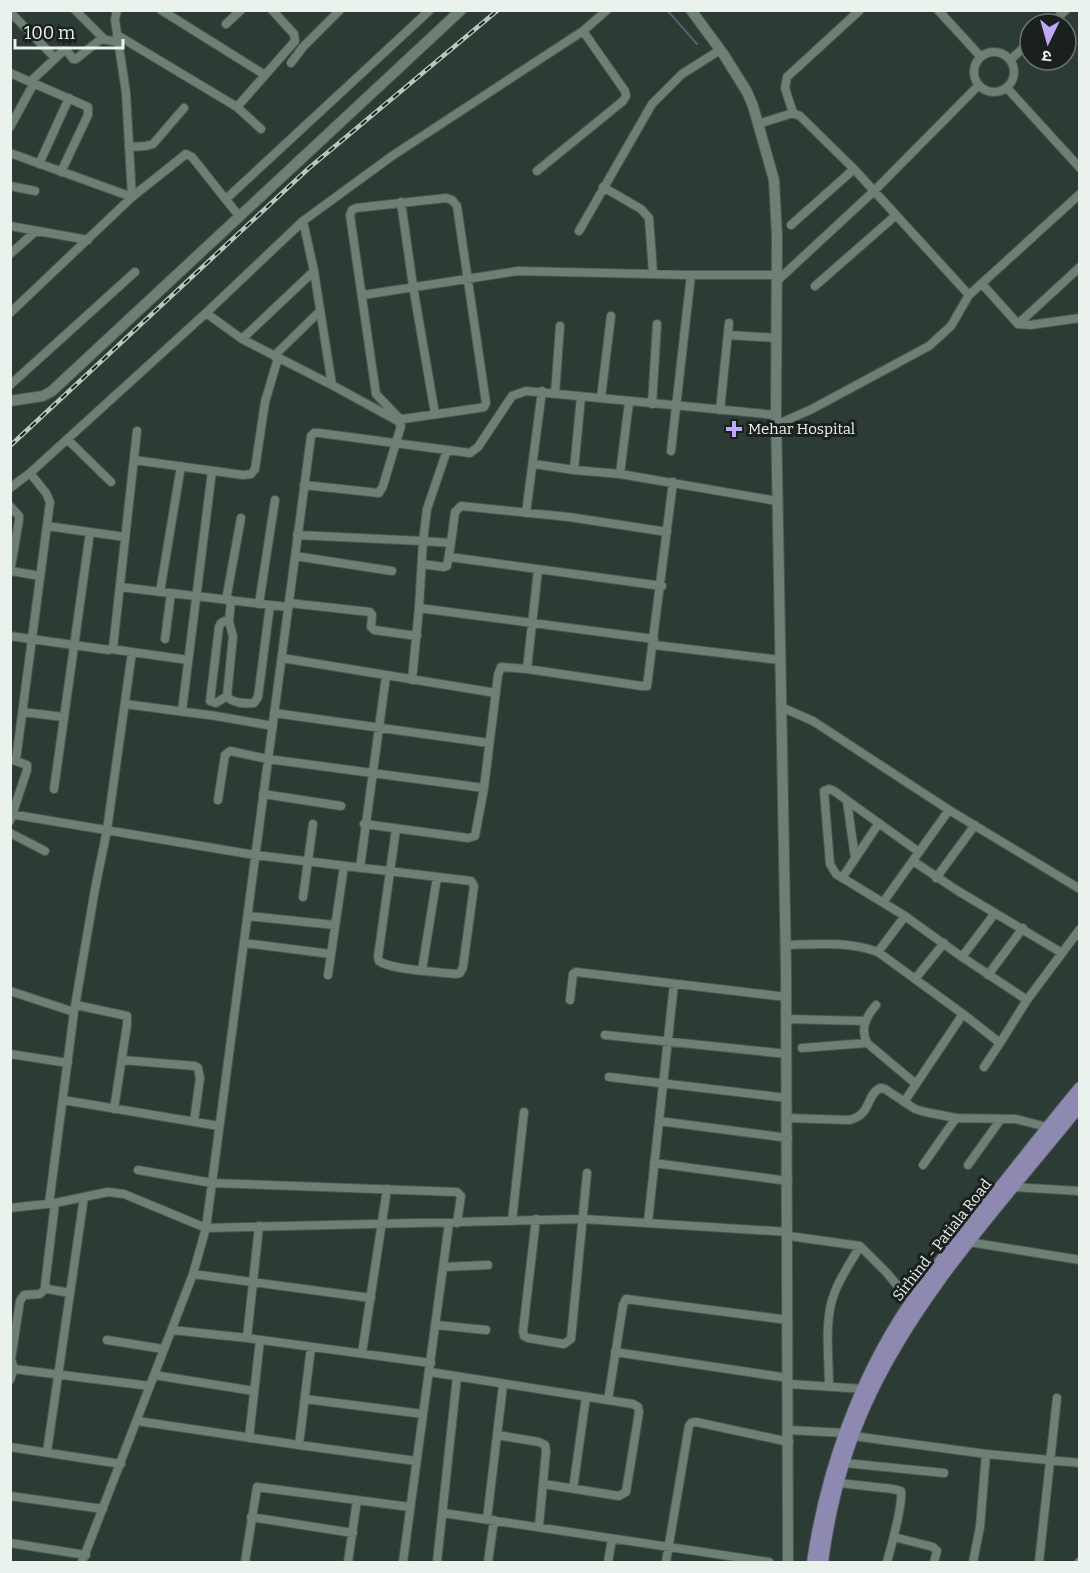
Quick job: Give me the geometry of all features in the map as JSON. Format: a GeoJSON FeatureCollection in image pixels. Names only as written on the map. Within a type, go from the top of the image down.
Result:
{"type":"FeatureCollection","features":[{"type":"Feature","properties":{"kind":"main road","name":"Sirhind - Patiala Road"},"geometry":{"type":"LineString","coordinates":[[813,1563],[824,1502],[864,1389],[914,1306],[1047,1127],[1080,1088]]}},
{"type":"Feature","properties":{"kind":"main road"},"geometry":{"type":"LineString","coordinates":[[822,1563],[849,1435],[914,1306],[1080,1105]]}},
{"type":"Feature","properties":{"kind":"street"},"geometry":{"type":"LineString","coordinates":[[75,10],[104,39]]}},
{"type":"Feature","properties":{"kind":"street"},"geometry":{"type":"LineString","coordinates":[[117,10],[115,20],[126,93],[132,196]]}},
{"type":"Feature","properties":{"kind":"street"},"geometry":{"type":"LineString","coordinates":[[161,10],[265,75]]}},
{"type":"Feature","properties":{"kind":"street"},"geometry":{"type":"LineString","coordinates":[[226,24],[241,10]]}},
{"type":"Feature","properties":{"kind":"street"},"geometry":{"type":"LineString","coordinates":[[237,107],[295,41],[295,37],[272,10]]}},
{"type":"Feature","properties":{"kind":"street"},"geometry":{"type":"LineString","coordinates":[[226,199],[430,10]]}},
{"type":"Feature","properties":{"kind":"street"},"geometry":{"type":"LineString","coordinates":[[10,401],[43,396],[52,391],[461,10]]}},
{"type":"Feature","properties":{"kind":"street"},"geometry":{"type":"LineString","coordinates":[[10,488],[30,473],[206,313],[303,221],[392,156],[583,31],[607,10]]}},
{"type":"Feature","properties":{"kind":"street"},"geometry":{"type":"LineString","coordinates":[[691,10],[747,92],[774,180],[788,1118],[788,1563]]}},
{"type":"Feature","properties":{"kind":"street"},"geometry":{"type":"LineString","coordinates":[[860,10],[787,77],[785,88],[793,112],[800,116],[854,169],[969,295]]}},
{"type":"Feature","properties":{"kind":"street"},"geometry":{"type":"LineString","coordinates":[[938,10],[981,57]]}},
{"type":"Feature","properties":{"kind":"street"},"geometry":{"type":"LineString","coordinates":[[291,63],[303,47],[339,11]]}},
{"type":"Feature","properties":{"kind":"street"},"geometry":{"type":"LineString","coordinates":[[10,12],[55,58]]}},
{"type":"Feature","properties":{"kind":"street"},"geometry":{"type":"LineString","coordinates":[[537,171],[623,101],[626,96],[625,91],[583,31]]}},
{"type":"Feature","properties":{"kind":"street"},"geometry":{"type":"LineString","coordinates":[[10,128],[32,82],[55,58],[65,51],[76,59],[98,41],[117,39],[237,107],[261,129]]}},
{"type":"Feature","properties":{"kind":"street"},"geometry":{"type":"LineString","coordinates":[[579,231],[652,104],[682,74],[720,50]]}},
{"type":"Feature","properties":{"kind":"street"},"geometry":{"type":"LineString","coordinates":[[994,52],[1010,60],[1014,74],[1007,88],[992,92],[979,85],[974,73],[981,57],[994,52]]}},
{"type":"Feature","properties":{"kind":"street"},"geometry":{"type":"LineString","coordinates":[[1010,60],[1018,53]]}},
{"type":"Feature","properties":{"kind":"street"},"geometry":{"type":"LineString","coordinates":[[10,73],[86,104],[89,111],[61,172]]}},
{"type":"Feature","properties":{"kind":"street"},"geometry":{"type":"LineString","coordinates":[[363,295],[526,270],[777,278],[874,191],[979,85]]}},
{"type":"Feature","properties":{"kind":"street"},"geometry":{"type":"LineString","coordinates":[[1007,88],[1080,168]]}},
{"type":"Feature","properties":{"kind":"street"},"geometry":{"type":"LineString","coordinates":[[39,164],[69,98]]}},
{"type":"Feature","properties":{"kind":"street"},"geometry":{"type":"LineString","coordinates":[[129,147],[153,144],[184,108]]}},
{"type":"Feature","properties":{"kind":"street"},"geometry":{"type":"LineString","coordinates":[[758,124],[793,112]]}},
{"type":"Feature","properties":{"kind":"street"},"geometry":{"type":"LineString","coordinates":[[10,153],[132,196]]}},
{"type":"Feature","properties":{"kind":"street"},"geometry":{"type":"LineString","coordinates":[[10,313],[132,196],[186,154],[192,157],[239,216]]}},
{"type":"Feature","properties":{"kind":"street"},"geometry":{"type":"LineString","coordinates":[[791,225],[854,169]]}},
{"type":"Feature","properties":{"kind":"street"},"geometry":{"type":"LineString","coordinates":[[10,186],[34,191]]}},
{"type":"Feature","properties":{"kind":"street"},"geometry":{"type":"LineString","coordinates":[[603,187],[646,213],[649,218],[653,273]]}},
{"type":"Feature","properties":{"kind":"street"},"geometry":{"type":"LineString","coordinates":[[10,1543],[84,1559],[193,1274],[206,1228],[297,535],[310,440],[314,433],[470,453],[478,447],[512,396],[526,391],[720,410],[776,420],[812,409],[929,346],[951,326],[969,295],[1080,194]]}},
{"type":"Feature","properties":{"kind":"street"},"geometry":{"type":"LineString","coordinates":[[446,198],[455,203],[469,279],[486,403],[484,407],[409,419],[399,418],[378,397],[350,215],[356,208],[401,202],[446,198]]}},
{"type":"Feature","properties":{"kind":"street"},"geometry":{"type":"LineString","coordinates":[[401,202],[435,414]]}},
{"type":"Feature","properties":{"kind":"street"},"geometry":{"type":"LineString","coordinates":[[814,286],[895,216]]}},
{"type":"Feature","properties":{"kind":"street"},"geometry":{"type":"LineString","coordinates":[[303,221],[314,271],[332,385]]}},
{"type":"Feature","properties":{"kind":"street"},"geometry":{"type":"LineString","coordinates":[[10,226],[88,240]]}},
{"type":"Feature","properties":{"kind":"street"},"geometry":{"type":"LineString","coordinates":[[10,254],[36,231]]}},
{"type":"Feature","properties":{"kind":"street"},"geometry":{"type":"LineString","coordinates":[[1018,324],[1080,267]]}},
{"type":"Feature","properties":{"kind":"street"},"geometry":{"type":"LineString","coordinates":[[242,339],[314,271]]}},
{"type":"Feature","properties":{"kind":"street"},"geometry":{"type":"LineString","coordinates":[[10,385],[135,272]]}},
{"type":"Feature","properties":{"kind":"street"},"geometry":{"type":"LineString","coordinates":[[671,451],[691,275]]}},
{"type":"Feature","properties":{"kind":"street"},"geometry":{"type":"LineString","coordinates":[[982,285],[1018,324],[1030,325],[1080,318]]}},
{"type":"Feature","properties":{"kind":"street"},"geometry":{"type":"LineString","coordinates":[[134,460],[243,475],[251,474],[255,469],[265,402],[276,357],[320,311]]}},
{"type":"Feature","properties":{"kind":"street"},"geometry":{"type":"LineString","coordinates":[[206,313],[242,339],[398,421],[401,426],[379,493],[304,484]]}},
{"type":"Feature","properties":{"kind":"street"},"geometry":{"type":"LineString","coordinates":[[601,399],[611,316]]}},
{"type":"Feature","properties":{"kind":"street"},"geometry":{"type":"LineString","coordinates":[[720,410],[729,323]]}},
{"type":"Feature","properties":{"kind":"street"},"geometry":{"type":"LineString","coordinates":[[652,404],[657,324]]}},
{"type":"Feature","properties":{"kind":"street"},"geometry":{"type":"LineString","coordinates":[[555,394],[560,326]]}},
{"type":"Feature","properties":{"kind":"street"},"geometry":{"type":"LineString","coordinates":[[728,335],[777,338]]}},
{"type":"Feature","properties":{"kind":"street"},"geometry":{"type":"LineString","coordinates":[[526,513],[542,391]]}},
{"type":"Feature","properties":{"kind":"street"},"geometry":{"type":"LineString","coordinates":[[574,470],[581,397]]}},
{"type":"Feature","properties":{"kind":"street"},"geometry":{"type":"LineString","coordinates":[[620,474],[629,402]]}},
{"type":"Feature","properties":{"kind":"street"},"geometry":{"type":"LineString","coordinates":[[111,650],[137,431]]}},
{"type":"Feature","properties":{"kind":"street"},"geometry":{"type":"LineString","coordinates":[[67,439],[111,482]]}},
{"type":"Feature","properties":{"kind":"street"},"geometry":{"type":"LineString","coordinates":[[412,680],[427,509],[447,450]]}},
{"type":"Feature","properties":{"kind":"street"},"geometry":{"type":"LineString","coordinates":[[534,464],[674,482],[777,501]]}},
{"type":"Feature","properties":{"kind":"street"},"geometry":{"type":"LineString","coordinates":[[160,592],[181,466]]}},
{"type":"Feature","properties":{"kind":"street"},"geometry":{"type":"LineString","coordinates":[[182,711],[212,471]]}},
{"type":"Feature","properties":{"kind":"street"},"geometry":{"type":"LineString","coordinates":[[30,473],[49,497],[50,507],[23,711],[13,759],[27,765],[27,770],[12,816],[255,855],[390,872],[436,877],[474,883],[463,967],[460,973],[422,970],[379,961],[378,957],[390,872],[396,830]]}},
{"type":"Feature","properties":{"kind":"street"},"geometry":{"type":"LineString","coordinates":[[364,824],[396,830],[476,836],[501,667],[645,686],[649,684],[674,482]]}},
{"type":"Feature","properties":{"kind":"street"},"geometry":{"type":"LineString","coordinates":[[259,604],[275,500]]}},
{"type":"Feature","properties":{"kind":"street"},"geometry":{"type":"LineString","coordinates":[[10,506],[19,516],[11,572],[40,576]]}},
{"type":"Feature","properties":{"kind":"street"},"geometry":{"type":"LineString","coordinates":[[422,564],[447,566],[455,512],[461,506],[667,532]]}},
{"type":"Feature","properties":{"kind":"street"},"geometry":{"type":"LineString","coordinates":[[229,620],[221,623],[219,627],[210,701],[216,704],[226,696],[233,636],[229,620],[229,600],[241,518]]}},
{"type":"Feature","properties":{"kind":"street"},"geometry":{"type":"LineString","coordinates":[[47,526],[125,537]]}},
{"type":"Feature","properties":{"kind":"street"},"geometry":{"type":"LineString","coordinates":[[54,789],[90,532]]}},
{"type":"Feature","properties":{"kind":"street"},"geometry":{"type":"LineString","coordinates":[[297,535],[451,543]]}},
{"type":"Feature","properties":{"kind":"street"},"geometry":{"type":"LineString","coordinates":[[295,556],[392,571]]}},
{"type":"Feature","properties":{"kind":"street"},"geometry":{"type":"LineString","coordinates":[[450,557],[662,586]]}},
{"type":"Feature","properties":{"kind":"street"},"geometry":{"type":"LineString","coordinates":[[528,669],[538,570]]}},
{"type":"Feature","properties":{"kind":"street"},"geometry":{"type":"LineString","coordinates":[[120,588],[259,604],[370,612],[371,627],[374,630],[417,636]]}},
{"type":"Feature","properties":{"kind":"street"},"geometry":{"type":"LineString","coordinates":[[165,639],[171,593]]}},
{"type":"Feature","properties":{"kind":"street"},"geometry":{"type":"LineString","coordinates":[[226,696],[231,700],[251,703],[256,700],[270,605]]}},
{"type":"Feature","properties":{"kind":"street"},"geometry":{"type":"LineString","coordinates":[[419,608],[780,660]]}},
{"type":"Feature","properties":{"kind":"street"},"geometry":{"type":"LineString","coordinates":[[10,636],[188,660]]}},
{"type":"Feature","properties":{"kind":"street"},"geometry":{"type":"LineString","coordinates":[[46,1288],[52,1203],[75,1009],[107,830],[132,652]]}},
{"type":"Feature","properties":{"kind":"street"},"geometry":{"type":"LineString","coordinates":[[282,658],[496,693]]}},
{"type":"Feature","properties":{"kind":"street"},"geometry":{"type":"LineString","coordinates":[[360,868],[364,824],[386,676]]}},
{"type":"Feature","properties":{"kind":"street"},"geometry":{"type":"LineString","coordinates":[[125,704],[273,726]]}},
{"type":"Feature","properties":{"kind":"street"},"geometry":{"type":"LineString","coordinates":[[781,707],[813,721],[949,810],[1080,889]]}},
{"type":"Feature","properties":{"kind":"street"},"geometry":{"type":"LineString","coordinates":[[23,711],[63,717]]}},
{"type":"Feature","properties":{"kind":"street"},"geometry":{"type":"LineString","coordinates":[[274,713],[489,743]]}},
{"type":"Feature","properties":{"kind":"street"},"geometry":{"type":"LineString","coordinates":[[218,800],[227,752],[484,788]]}},
{"type":"Feature","properties":{"kind":"street"},"geometry":{"type":"LineString","coordinates":[[919,852],[829,789],[824,792],[830,864],[836,874],[906,916],[1027,1000]]}},
{"type":"Feature","properties":{"kind":"street"},"geometry":{"type":"LineString","coordinates":[[263,794],[341,806]]}},
{"type":"Feature","properties":{"kind":"street"},"geometry":{"type":"LineString","coordinates":[[847,801],[855,858]]}},
{"type":"Feature","properties":{"kind":"street"},"geometry":{"type":"LineString","coordinates":[[884,902],[949,810]]}},
{"type":"Feature","properties":{"kind":"street"},"geometry":{"type":"LineString","coordinates":[[842,878],[879,823]]}},
{"type":"Feature","properties":{"kind":"street"},"geometry":{"type":"LineString","coordinates":[[303,897],[313,824]]}},
{"type":"Feature","properties":{"kind":"street"},"geometry":{"type":"LineString","coordinates":[[936,878],[975,825]]}},
{"type":"Feature","properties":{"kind":"street"},"geometry":{"type":"LineString","coordinates":[[10,833],[45,852]]}},
{"type":"Feature","properties":{"kind":"street"},"geometry":{"type":"LineString","coordinates":[[913,861],[936,878],[1062,953]]}},
{"type":"Feature","properties":{"kind":"street"},"geometry":{"type":"LineString","coordinates":[[328,975],[344,866]]}},
{"type":"Feature","properties":{"kind":"street"},"geometry":{"type":"LineString","coordinates":[[422,970],[436,877]]}},
{"type":"Feature","properties":{"kind":"street"},"geometry":{"type":"LineString","coordinates":[[962,957],[995,913]]}},
{"type":"Feature","properties":{"kind":"street"},"geometry":{"type":"LineString","coordinates":[[248,916],[335,925]]}},
{"type":"Feature","properties":{"kind":"street"},"geometry":{"type":"LineString","coordinates":[[878,952],[906,916]]}},
{"type":"Feature","properties":{"kind":"street"},"geometry":{"type":"LineString","coordinates":[[988,975],[1023,928]]}},
{"type":"Feature","properties":{"kind":"street"},"geometry":{"type":"LineString","coordinates":[[984,1067],[1027,1000],[1080,929]]}},
{"type":"Feature","properties":{"kind":"street"},"geometry":{"type":"LineString","coordinates":[[244,943],[332,954]]}},
{"type":"Feature","properties":{"kind":"street"},"geometry":{"type":"LineString","coordinates":[[915,979],[944,943]]}},
{"type":"Feature","properties":{"kind":"street"},"geometry":{"type":"LineString","coordinates":[[785,945],[845,944],[863,946],[878,952],[1000,1043]]}},
{"type":"Feature","properties":{"kind":"street"},"geometry":{"type":"LineString","coordinates":[[570,1000],[573,974],[576,972],[786,997]]}},
{"type":"Feature","properties":{"kind":"street"},"geometry":{"type":"LineString","coordinates":[[648,1222],[674,984]]}},
{"type":"Feature","properties":{"kind":"street"},"geometry":{"type":"LineString","coordinates":[[10,991],[75,1009],[127,1016],[114,1108]]}},
{"type":"Feature","properties":{"kind":"street"},"geometry":{"type":"LineString","coordinates":[[876,1005],[865,1021],[863,1035],[867,1043],[916,1084]]}},
{"type":"Feature","properties":{"kind":"street"},"geometry":{"type":"LineString","coordinates":[[904,1102],[963,1014]]}},
{"type":"Feature","properties":{"kind":"street"},"geometry":{"type":"LineString","coordinates":[[786,1019],[865,1021]]}},
{"type":"Feature","properties":{"kind":"street"},"geometry":{"type":"LineString","coordinates":[[606,1035],[787,1054]]}},
{"type":"Feature","properties":{"kind":"street"},"geometry":{"type":"LineString","coordinates":[[802,1048],[867,1043]]}},
{"type":"Feature","properties":{"kind":"street"},"geometry":{"type":"LineString","coordinates":[[10,1054],[68,1063]]}},
{"type":"Feature","properties":{"kind":"street"},"geometry":{"type":"LineString","coordinates":[[122,1060],[198,1068],[200,1078],[194,1121]]}},
{"type":"Feature","properties":{"kind":"street"},"geometry":{"type":"LineString","coordinates":[[609,1077],[787,1098]]}},
{"type":"Feature","properties":{"kind":"street"},"geometry":{"type":"LineString","coordinates":[[788,1118],[855,1119],[864,1113],[874,1092],[880,1088],[925,1112],[956,1118],[1032,1122],[1047,1127]]}},
{"type":"Feature","properties":{"kind":"street"},"geometry":{"type":"LineString","coordinates":[[63,1100],[219,1126]]}},
{"type":"Feature","properties":{"kind":"street"},"geometry":{"type":"LineString","coordinates":[[512,1221],[524,1112]]}},
{"type":"Feature","properties":{"kind":"street"},"geometry":{"type":"LineString","coordinates":[[923,1165],[956,1118]]}},
{"type":"Feature","properties":{"kind":"street"},"geometry":{"type":"LineString","coordinates":[[968,1165],[1000,1119]]}},
{"type":"Feature","properties":{"kind":"street"},"geometry":{"type":"LineString","coordinates":[[659,1121],[788,1137]]}},
{"type":"Feature","properties":{"kind":"street"},"geometry":{"type":"LineString","coordinates":[[654,1163],[788,1181]]}},
{"type":"Feature","properties":{"kind":"street"},"geometry":{"type":"LineString","coordinates":[[138,1170],[212,1183],[460,1193],[443,1267],[403,1563]]}},
{"type":"Feature","properties":{"kind":"street"},"geometry":{"type":"LineString","coordinates":[[536,1219],[524,1336],[564,1344],[571,1339],[587,1173]]}},
{"type":"Feature","properties":{"kind":"street"},"geometry":{"type":"LineString","coordinates":[[1012,1186],[1080,1191]]}},
{"type":"Feature","properties":{"kind":"street"},"geometry":{"type":"LineString","coordinates":[[362,1353],[387,1189]]}},
{"type":"Feature","properties":{"kind":"street"},"geometry":{"type":"LineString","coordinates":[[10,1208],[52,1203],[108,1192],[124,1194],[206,1228],[583,1219],[788,1234],[860,1246],[888,1273],[914,1306]]}},
{"type":"Feature","properties":{"kind":"street"},"geometry":{"type":"LineString","coordinates":[[47,1452],[84,1197]]}},
{"type":"Feature","properties":{"kind":"street"},"geometry":{"type":"LineString","coordinates":[[247,1338],[259,1226]]}},
{"type":"Feature","properties":{"kind":"street"},"geometry":{"type":"LineString","coordinates":[[969,1242],[1080,1260]]}},
{"type":"Feature","properties":{"kind":"street"},"geometry":{"type":"LineString","coordinates":[[829,1387],[831,1304],[860,1246]]}},
{"type":"Feature","properties":{"kind":"street"},"geometry":{"type":"LineString","coordinates":[[443,1267],[488,1264]]}},
{"type":"Feature","properties":{"kind":"street"},"geometry":{"type":"LineString","coordinates":[[193,1274],[371,1298]]}},
{"type":"Feature","properties":{"kind":"street"},"geometry":{"type":"LineString","coordinates":[[46,1288],[70,1293]]}},
{"type":"Feature","properties":{"kind":"street"},"geometry":{"type":"LineString","coordinates":[[10,1380],[14,1369],[11,1359],[21,1297],[27,1294],[40,1294],[46,1288]]}},
{"type":"Feature","properties":{"kind":"street"},"geometry":{"type":"LineString","coordinates":[[608,1400],[623,1305],[626,1299],[788,1320]]}},
{"type":"Feature","properties":{"kind":"street"},"geometry":{"type":"LineString","coordinates":[[436,1325],[486,1330]]}},
{"type":"Feature","properties":{"kind":"street"},"geometry":{"type":"LineString","coordinates":[[172,1330],[362,1353],[431,1367],[456,1377],[633,1404],[638,1407],[626,1492],[619,1496],[544,1484]]}},
{"type":"Feature","properties":{"kind":"street"},"geometry":{"type":"LineString","coordinates":[[107,1340],[164,1349]]}},
{"type":"Feature","properties":{"kind":"street"},"geometry":{"type":"LineString","coordinates":[[249,1438],[260,1340]]}},
{"type":"Feature","properties":{"kind":"street"},"geometry":{"type":"LineString","coordinates":[[299,1445],[311,1347]]}},
{"type":"Feature","properties":{"kind":"street"},"geometry":{"type":"LineString","coordinates":[[615,1352],[788,1381],[864,1389]]}},
{"type":"Feature","properties":{"kind":"street"},"geometry":{"type":"LineString","coordinates":[[14,1369],[150,1386]]}},
{"type":"Feature","properties":{"kind":"street"},"geometry":{"type":"LineString","coordinates":[[154,1375],[254,1391]]}},
{"type":"Feature","properties":{"kind":"street"},"geometry":{"type":"LineString","coordinates":[[437,1563],[456,1377]]}},
{"type":"Feature","properties":{"kind":"street"},"geometry":{"type":"LineString","coordinates":[[488,1563],[497,1434],[503,1384]]}},
{"type":"Feature","properties":{"kind":"street"},"geometry":{"type":"LineString","coordinates":[[573,1488],[586,1397]]}},
{"type":"Feature","properties":{"kind":"street"},"geometry":{"type":"LineString","coordinates":[[1039,1563],[1057,1398]]}},
{"type":"Feature","properties":{"kind":"street"},"geometry":{"type":"LineString","coordinates":[[305,1399],[423,1414]]}},
{"type":"Feature","properties":{"kind":"street"},"geometry":{"type":"LineString","coordinates":[[137,1421],[416,1461]]}},
{"type":"Feature","properties":{"kind":"street"},"geometry":{"type":"LineString","coordinates":[[666,1563],[691,1423],[696,1422],[789,1442]]}},
{"type":"Feature","properties":{"kind":"street"},"geometry":{"type":"LineString","coordinates":[[789,1430],[1080,1463]]}},
{"type":"Feature","properties":{"kind":"street"},"geometry":{"type":"LineString","coordinates":[[497,1434],[545,1445],[544,1484],[539,1526]]}},
{"type":"Feature","properties":{"kind":"street"},"geometry":{"type":"LineString","coordinates":[[10,1447],[121,1464]]}},
{"type":"Feature","properties":{"kind":"street"},"geometry":{"type":"LineString","coordinates":[[973,1563],[980,1527],[986,1454]]}},
{"type":"Feature","properties":{"kind":"street"},"geometry":{"type":"LineString","coordinates":[[844,1463],[944,1473]]}},
{"type":"Feature","properties":{"kind":"street"},"geometry":{"type":"LineString","coordinates":[[838,1483],[901,1491],[894,1537],[887,1563]]}},
{"type":"Feature","properties":{"kind":"street"},"geometry":{"type":"LineString","coordinates":[[245,1563],[257,1488],[410,1507]]}},
{"type":"Feature","properties":{"kind":"street"},"geometry":{"type":"LineString","coordinates":[[10,1496],[104,1509]]}},
{"type":"Feature","properties":{"kind":"street"},"geometry":{"type":"LineString","coordinates":[[348,1563],[357,1500]]}},
{"type":"Feature","properties":{"kind":"street"},"geometry":{"type":"LineString","coordinates":[[443,1513],[769,1563]]}},
{"type":"Feature","properties":{"kind":"street"},"geometry":{"type":"LineString","coordinates":[[251,1517],[353,1533]]}},
{"type":"Feature","properties":{"kind":"street"},"geometry":{"type":"LineString","coordinates":[[894,1537],[933,1547],[937,1551],[934,1563]]}},
{"type":"Feature","properties":{"kind":"street"},"geometry":{"type":"LineString","coordinates":[[608,1563],[612,1539]]}},
{"type":"Feature","properties":{"kind":"waterway"},"geometry":{"type":"LineString","coordinates":[[667,10],[697,44]]}},
{"type":"Feature","properties":{"kind":"railway"},"geometry":{"type":"LineString","coordinates":[[10,446],[309,168],[498,10]]}},
{"type":"Feature","properties":{"kind":"place","name":"Mehar Hospital"},"geometry":{"type":"Point","coordinates":[734,429]}}]}
